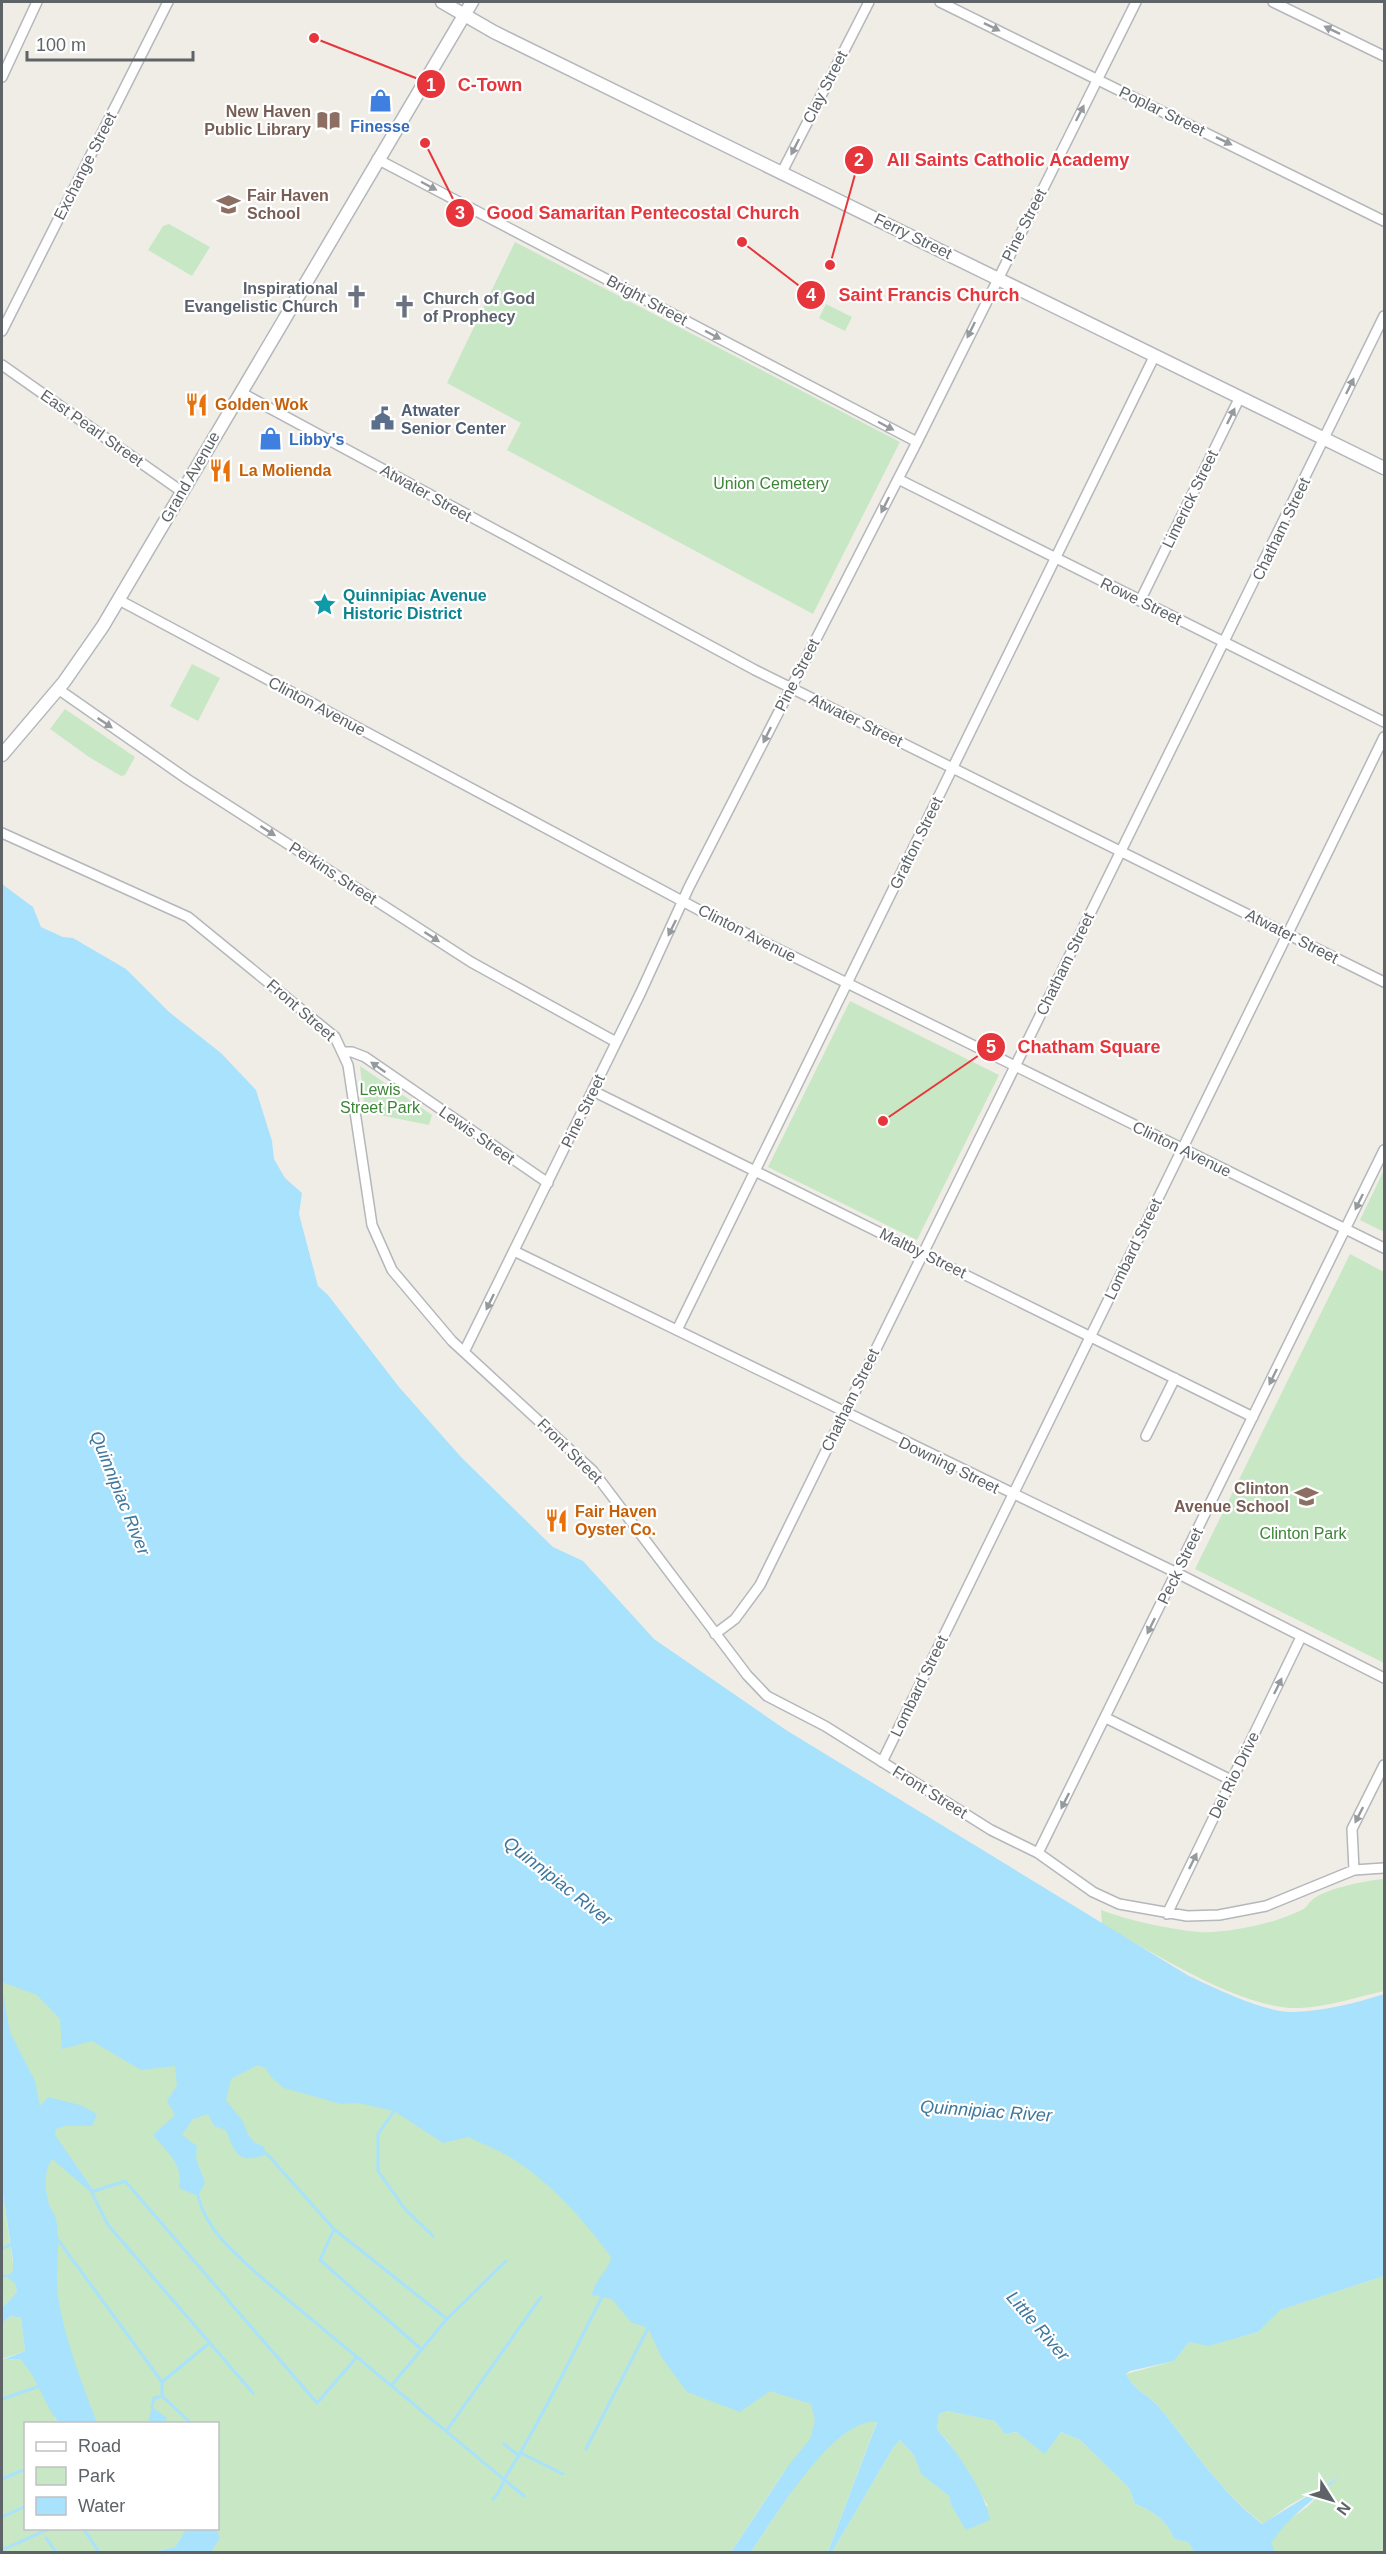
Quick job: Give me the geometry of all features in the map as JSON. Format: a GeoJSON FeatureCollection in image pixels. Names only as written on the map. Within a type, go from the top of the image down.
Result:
{"type":"FeatureCollection","features":[{"type":"Feature","properties":{"kind":"main road","name":"Ferry Street"},"geometry":{"type":"LineString","coordinates":[[442,2],[494,32],[1384,468]]}},
{"type":"Feature","properties":{"kind":"main road","name":"Grand Avenue"},"geometry":{"type":"LineString","coordinates":[[2,754],[58,689],[119,600],[181,491],[472,2]]}},
{"type":"Feature","properties":{"kind":"street"},"geometry":{"type":"LineString","coordinates":[[2,77],[37,2]]}},
{"type":"Feature","properties":{"kind":"street","name":"Exchange Street"},"geometry":{"type":"LineString","coordinates":[[2,331],[168,2]]}},
{"type":"Feature","properties":{"kind":"street","name":"Clay Street"},"geometry":{"type":"LineString","coordinates":[[782,172],[869,2]]}},
{"type":"Feature","properties":{"kind":"street","name":"Poplar Street"},"geometry":{"type":"LineString","coordinates":[[940,2],[1384,221]]}},
{"type":"Feature","properties":{"kind":"street","name":"Pine Street"},"geometry":{"type":"LineString","coordinates":[[464,1352],[790,688],[917,442],[1136,2]]}},
{"type":"Feature","properties":{"kind":"street"},"geometry":{"type":"LineString","coordinates":[[1273,2],[1384,56]]}},
{"type":"Feature","properties":{"kind":"street","name":"Bright Street"},"geometry":{"type":"LineString","coordinates":[[377,159],[917,442]]}},
{"type":"Feature","properties":{"kind":"street","name":"Chatham Street"},"geometry":{"type":"LineString","coordinates":[[716,1634],[735,1619],[760,1585],[1384,316]]}},
{"type":"Feature","properties":{"kind":"street","name":"Grafton Street"},"geometry":{"type":"LineString","coordinates":[[677,1330],[1155,355]]}},
{"type":"Feature","properties":{"kind":"street","name":"East Pearl Street"},"geometry":{"type":"LineString","coordinates":[[2,365],[181,491]]}},
{"type":"Feature","properties":{"kind":"street","name":"Atwater Street"},"geometry":{"type":"LineString","coordinates":[[240,392],[790,688],[1384,982]]}},
{"type":"Feature","properties":{"kind":"street","name":"Limerick Street"},"geometry":{"type":"LineString","coordinates":[[1140,601],[1240,397]]}},
{"type":"Feature","properties":{"kind":"street","name":"Rowe Street"},"geometry":{"type":"LineString","coordinates":[[898,479],[1384,722]]}},
{"type":"Feature","properties":{"kind":"street","name":"Clinton Avenue"},"geometry":{"type":"LineString","coordinates":[[119,600],[684,901],[1014,1067],[1384,1248]]}},
{"type":"Feature","properties":{"kind":"street","name":"Perkins Street"},"geometry":{"type":"LineString","coordinates":[[58,689],[187,779],[471,962],[616,1042]]}},
{"type":"Feature","properties":{"kind":"street","name":"Lombard Street"},"geometry":{"type":"LineString","coordinates":[[882,1762],[1384,737]]}},
{"type":"Feature","properties":{"kind":"street","name":"Front Street"},"geometry":{"type":"LineString","coordinates":[[2,833],[188,916],[335,1037],[344,1052],[369,1212],[380,1249],[409,1293],[464,1352],[593,1471],[747,1676],[767,1696],[819,1723],[990,1830],[1038,1853],[1105,1898],[1119,1904],[1167,1914],[1219,1915],[1266,1906],[1354,1870],[1384,1868]]}},
{"type":"Feature","properties":{"kind":"street","name":"Lewis Street"},"geometry":{"type":"LineString","coordinates":[[344,1052],[365,1058],[548,1183]]}},
{"type":"Feature","properties":{"kind":"street","name":"Maltby Street"},"geometry":{"type":"LineString","coordinates":[[592,1091],[1253,1417]]}},
{"type":"Feature","properties":{"kind":"street","name":"Peck Street"},"geometry":{"type":"LineString","coordinates":[[1038,1853],[1384,1150]]}},
{"type":"Feature","properties":{"kind":"street","name":"Downing Street"},"geometry":{"type":"LineString","coordinates":[[514,1251],[844,1414],[1177,1573],[1384,1678]]}},
{"type":"Feature","properties":{"kind":"street"},"geometry":{"type":"LineString","coordinates":[[1146,1436],[1175,1378]]}},
{"type":"Feature","properties":{"kind":"street","name":"Del Rio Drive"},"geometry":{"type":"LineString","coordinates":[[1167,1914],[1302,1637]]}},
{"type":"Feature","properties":{"kind":"street"},"geometry":{"type":"LineString","coordinates":[[1106,1718],[1231,1780]]}},
{"type":"Feature","properties":{"kind":"street"},"geometry":{"type":"LineString","coordinates":[[1354,1870],[1352,1829],[1384,1765]]}},
{"type":"Feature","properties":{"kind":"green space"},"geometry":{"type":"Polygon","coordinates":[[[169,224],[210,247],[192,276],[148,250],[163,226],[169,224]]]}},
{"type":"Feature","properties":{"kind":"green space","name":"Union Cemetery"},"geometry":{"type":"Polygon","coordinates":[[[515,242],[900,442],[813,614],[507,450],[521,423],[447,383],[515,242]]]}},
{"type":"Feature","properties":{"kind":"green space"},"geometry":{"type":"Polygon","coordinates":[[[826,304],[852,317],[845,331],[819,318],[826,304]]]}},
{"type":"Feature","properties":{"kind":"green space"},"geometry":{"type":"Polygon","coordinates":[[[192,664],[220,678],[198,721],[170,706],[192,664]]]}},
{"type":"Feature","properties":{"kind":"green space"},"geometry":{"type":"Polygon","coordinates":[[[65,709],[135,757],[125,775],[121,776],[89,757],[50,729],[65,709]]]}},
{"type":"Feature","properties":{"kind":"green space"},"geometry":{"type":"Polygon","coordinates":[[[850,1001],[999,1075],[917,1240],[768,1167],[850,1001]]]}},
{"type":"Feature","properties":{"kind":"green space","name":"Lewis Street Park"},"geometry":{"type":"Polygon","coordinates":[[[360,1066],[432,1115],[429,1125],[365,1112],[360,1066]]]}},
{"type":"Feature","properties":{"kind":"green space"},"geometry":{"type":"Polygon","coordinates":[[[1384,1170],[1384,1232],[1360,1220],[1384,1170]]]}},
{"type":"Feature","properties":{"kind":"green space","name":"Clinton Park"},"geometry":{"type":"Polygon","coordinates":[[[1350,1254],[1384,1272],[1384,1663],[1195,1569],[1350,1254]]]}},
{"type":"Feature","properties":{"kind":"green space"},"geometry":{"type":"Polygon","coordinates":[[[1384,1879],[1384,1991],[1320,2006],[1299,2008],[1276,2006],[1251,2000],[1172,1964],[1102,1925],[1101,1910],[1137,1921],[1187,1931],[1211,1932],[1239,1929],[1295,1913],[1305,1908],[1317,1897],[1335,1889],[1384,1879]]]}},
{"type":"Feature","properties":{"kind":"green space"},"geometry":{"type":"Polygon","coordinates":[[[2,1957],[218,2084],[254,2063],[479,2129],[849,2393],[783,2473],[731,2552],[195,2552],[205,2530],[219,2530],[219,2422],[61,2422],[53,2416],[58,2422],[24,2422],[24,2530],[186,2530],[175,2547],[152,2552],[2,2552],[2,2360],[20,2359],[32,2371],[2,2052],[2,1957]]]}},
{"type":"Feature","properties":{"kind":"green space"},"geometry":{"type":"Polygon","coordinates":[[[2,2187],[17,2292],[2,2308],[2,2187]]]}},
{"type":"Feature","properties":{"kind":"green space"},"geometry":{"type":"Polygon","coordinates":[[[1384,2276],[1384,2552],[1275,2552],[1270,2543],[1285,2523],[1307,2507],[1337,2478],[1288,2506],[1263,2524],[1219,2482],[1158,2406],[1133,2385],[1126,2374],[1174,2361],[1189,2342],[1208,2345],[1258,2332],[1279,2310],[1384,2276]]]}},
{"type":"Feature","properties":{"kind":"green space"},"geometry":{"type":"Polygon","coordinates":[[[11,2316],[21,2318],[25,2351],[2,2359],[2,2323],[11,2316]]]}},
{"type":"Feature","properties":{"kind":"green space"},"geometry":{"type":"Polygon","coordinates":[[[947,2411],[995,2421],[1005,2434],[1016,2432],[1045,2453],[1061,2432],[1080,2440],[1129,2488],[1135,2504],[1159,2517],[1174,2539],[1188,2542],[1194,2552],[832,2552],[893,2448],[900,2440],[914,2455],[921,2473],[949,2496],[951,2505],[988,2506],[947,2440],[937,2429],[939,2414],[947,2411]]]}},
{"type":"Feature","properties":{"kind":"green space"},"geometry":{"type":"Polygon","coordinates":[[[864,2421],[877,2421],[828,2552],[751,2552],[814,2462],[846,2433],[864,2421]]]}},
{"type":"Feature","properties":{"kind":"water"},"geometry":{"type":"Polygon","coordinates":[[[2,884],[33,907],[41,927],[63,937],[73,938],[126,969],[169,1012],[221,1053],[256,1090],[272,1141],[274,1159],[285,1178],[302,1193],[299,1214],[318,1286],[328,1295],[399,1387],[461,1457],[553,1547],[583,1561],[654,1639],[786,1730],[1189,1976],[1240,1999],[1282,2011],[1328,2008],[1384,1994],[1384,2276],[1280,2310],[1258,2332],[1208,2346],[1189,2342],[1174,2361],[1130,2371],[1126,2374],[1137,2389],[1158,2406],[1232,2497],[1262,2524],[1340,2476],[1278,2533],[1271,2543],[1275,2552],[1194,2552],[1188,2542],[1174,2539],[1159,2517],[1135,2504],[1129,2488],[1080,2440],[1061,2432],[1045,2454],[1016,2432],[1005,2434],[995,2421],[947,2411],[939,2414],[937,2429],[953,2448],[983,2497],[990,2520],[966,2530],[951,2505],[949,2496],[921,2474],[914,2455],[900,2440],[893,2448],[832,2552],[828,2552],[877,2422],[860,2425],[842,2436],[824,2452],[806,2473],[751,2552],[731,2552],[788,2466],[810,2439],[815,2421],[811,2404],[770,2391],[740,2412],[687,2392],[662,2358],[648,2328],[631,2322],[612,2299],[592,2295],[611,2257],[590,2230],[541,2179],[513,2159],[468,2137],[443,2143],[394,2111],[358,2103],[341,2104],[284,2088],[265,2068],[258,2065],[231,2079],[226,2100],[242,2120],[249,2136],[255,2143],[263,2146],[267,2154],[250,2158],[240,2156],[232,2146],[226,2130],[214,2126],[208,2114],[193,2119],[182,2135],[197,2146],[196,2159],[205,2182],[198,2196],[179,2188],[177,2166],[153,2135],[175,2115],[167,2101],[177,2085],[175,2066],[141,2070],[92,2041],[62,2049],[60,2019],[37,1995],[2,1982],[2,884]]]}},
{"type":"Feature","properties":{"kind":"water"},"geometry":{"type":"Polygon","coordinates":[[[2,1988],[10,2032],[35,2081],[40,2106],[48,2097],[80,2105],[97,2114],[92,2126],[65,2126],[56,2129],[55,2135],[94,2191],[92,2193],[52,2159],[47,2170],[46,2182],[48,2201],[56,2218],[57,2287],[61,2313],[74,2361],[97,2422],[58,2422],[20,2359],[2,2360],[25,2351],[21,2318],[11,2316],[2,2323],[2,2308],[17,2292],[15,2283],[5,2276],[13,2272],[13,2261],[2,2187],[2,1988]]]}},
{"type":"Feature","properties":{"kind":"water"},"geometry":{"type":"Polygon","coordinates":[[[152,2407],[167,2418],[165,2422],[148,2422],[152,2407]]]}},
{"type":"Feature","properties":{"kind":"water"},"geometry":{"type":"Polygon","coordinates":[[[186,2530],[216,2530],[220,2538],[211,2552],[152,2552],[175,2547],[186,2530]]]}},
{"type":"Feature","properties":{"kind":"waterway"},"geometry":{"type":"LineString","coordinates":[[394,2111],[378,2134],[378,2171],[405,2209],[433,2236]]}},
{"type":"Feature","properties":{"kind":"waterway"},"geometry":{"type":"LineString","coordinates":[[267,2154],[334,2229],[447,2319]]}},
{"type":"Feature","properties":{"kind":"waterway"},"geometry":{"type":"LineString","coordinates":[[94,2191],[125,2181],[317,2403],[356,2358]]}},
{"type":"Feature","properties":{"kind":"waterway"},"geometry":{"type":"LineString","coordinates":[[92,2193],[108,2225],[253,2393]]}},
{"type":"Feature","properties":{"kind":"waterway"},"geometry":{"type":"LineString","coordinates":[[198,2196],[202,2209],[215,2232],[243,2261],[524,2496]]}},
{"type":"Feature","properties":{"kind":"waterway"},"geometry":{"type":"LineString","coordinates":[[334,2229],[320,2260],[421,2349]]}},
{"type":"Feature","properties":{"kind":"waterway"},"geometry":{"type":"LineString","coordinates":[[56,2237],[162,2382]]}},
{"type":"Feature","properties":{"kind":"waterway"},"geometry":{"type":"LineString","coordinates":[[2,2248],[14,2244]]}},
{"type":"Feature","properties":{"kind":"waterway"},"geometry":{"type":"LineString","coordinates":[[392,2385],[447,2319],[506,2261]]}},
{"type":"Feature","properties":{"kind":"waterway"},"geometry":{"type":"LineString","coordinates":[[447,2430],[541,2297]]}},
{"type":"Feature","properties":{"kind":"waterway"},"geometry":{"type":"LineString","coordinates":[[493,2499],[544,2410],[602,2297]]}},
{"type":"Feature","properties":{"kind":"waterway"},"geometry":{"type":"LineString","coordinates":[[586,2449],[648,2328]]}},
{"type":"Feature","properties":{"kind":"waterway"},"geometry":{"type":"LineString","coordinates":[[152,2407],[154,2398],[162,2396],[162,2382],[208,2344]]}},
{"type":"Feature","properties":{"kind":"waterway"},"geometry":{"type":"LineString","coordinates":[[2,2399],[40,2386]]}},
{"type":"Feature","properties":{"kind":"waterway"},"geometry":{"type":"LineString","coordinates":[[162,2396],[190,2422]]}},
{"type":"Feature","properties":{"kind":"waterway"},"geometry":{"type":"LineString","coordinates":[[504,2444],[519,2456]]}},
{"type":"Feature","properties":{"kind":"waterway"},"geometry":{"type":"LineString","coordinates":[[521,2453],[563,2474]]}},
{"type":"Feature","properties":{"kind":"waterway"},"geometry":{"type":"LineString","coordinates":[[2,2479],[24,2470]]}},
{"type":"Feature","properties":{"kind":"waterway"},"geometry":{"type":"LineString","coordinates":[[2,2517],[24,2507]]}},
{"type":"Feature","properties":{"kind":"waterway"},"geometry":{"type":"LineString","coordinates":[[4,2549],[47,2530]]}},
{"type":"Feature","properties":{"kind":"waterway"},"geometry":{"type":"LineString","coordinates":[[84,2530],[99,2552]]}},
{"type":"Feature","properties":{"kind":"waterway"},"geometry":{"type":"LineString","coordinates":[[46,2538],[56,2552]]}},
{"type":"Feature","properties":{"kind":"waterway"},"geometry":{"type":"LineString","coordinates":[[2,2545],[2,2550]]}},
{"type":"Feature","properties":{"kind":"place","name":"C-Town"},"geometry":{"type":"Point","coordinates":[314,38]}},
{"type":"Feature","properties":{"kind":"place","name":"Finesse"},"geometry":{"type":"Point","coordinates":[380,101]}},
{"type":"Feature","properties":{"kind":"place","name":"New Haven Public Library"},"geometry":{"type":"Point","coordinates":[329,120]}},
{"type":"Feature","properties":{"kind":"place","name":"Good Samaritan Pentecostal Church"},"geometry":{"type":"Point","coordinates":[425,143]}},
{"type":"Feature","properties":{"kind":"place","name":"Fair Haven School"},"geometry":{"type":"Point","coordinates":[229,204]}},
{"type":"Feature","properties":{"kind":"place","name":"Saint Francis Church"},"geometry":{"type":"Point","coordinates":[742,242]}},
{"type":"Feature","properties":{"kind":"place","name":"All Saints Catholic Academy"},"geometry":{"type":"Point","coordinates":[830,265]}},
{"type":"Feature","properties":{"kind":"place","name":"Inspirational Evangelistic Church"},"geometry":{"type":"Point","coordinates":[356,297]}},
{"type":"Feature","properties":{"kind":"place","name":"Church of God of Prophecy"},"geometry":{"type":"Point","coordinates":[405,307]}},
{"type":"Feature","properties":{"kind":"place","name":"Golden Wok"},"geometry":{"type":"Point","coordinates":[197,404]}},
{"type":"Feature","properties":{"kind":"place","name":"Atwater Senior Center"},"geometry":{"type":"Point","coordinates":[383,419]}},
{"type":"Feature","properties":{"kind":"place","name":"Libby's"},"geometry":{"type":"Point","coordinates":[271,439]}},
{"type":"Feature","properties":{"kind":"place","name":"La Molienda"},"geometry":{"type":"Point","coordinates":[221,470]}},
{"type":"Feature","properties":{"kind":"place","name":"Quinnipiac Avenue Historic District"},"geometry":{"type":"Point","coordinates":[325,604]}},
{"type":"Feature","properties":{"kind":"place","name":"Chatham Square"},"geometry":{"type":"Point","coordinates":[883,1121]}},
{"type":"Feature","properties":{"kind":"place","name":"Clinton Avenue School"},"geometry":{"type":"Point","coordinates":[1307,1497]}},
{"type":"Feature","properties":{"kind":"place","name":"Fair Haven Oyster Co."},"geometry":{"type":"Point","coordinates":[557,1520]}},
{"type":"Feature","properties":{"kind":"water label","name":"Quinnipiac River"},"geometry":{"type":"Point","coordinates":[120,1493]}},
{"type":"Feature","properties":{"kind":"water label","name":"Quinnipiac River"},"geometry":{"type":"Point","coordinates":[558,1881]}},
{"type":"Feature","properties":{"kind":"water label","name":"Quinnipiac River"},"geometry":{"type":"Point","coordinates":[986,2111]}},
{"type":"Feature","properties":{"kind":"water label","name":"Little River"},"geometry":{"type":"Point","coordinates":[1038,2326]}}]}
